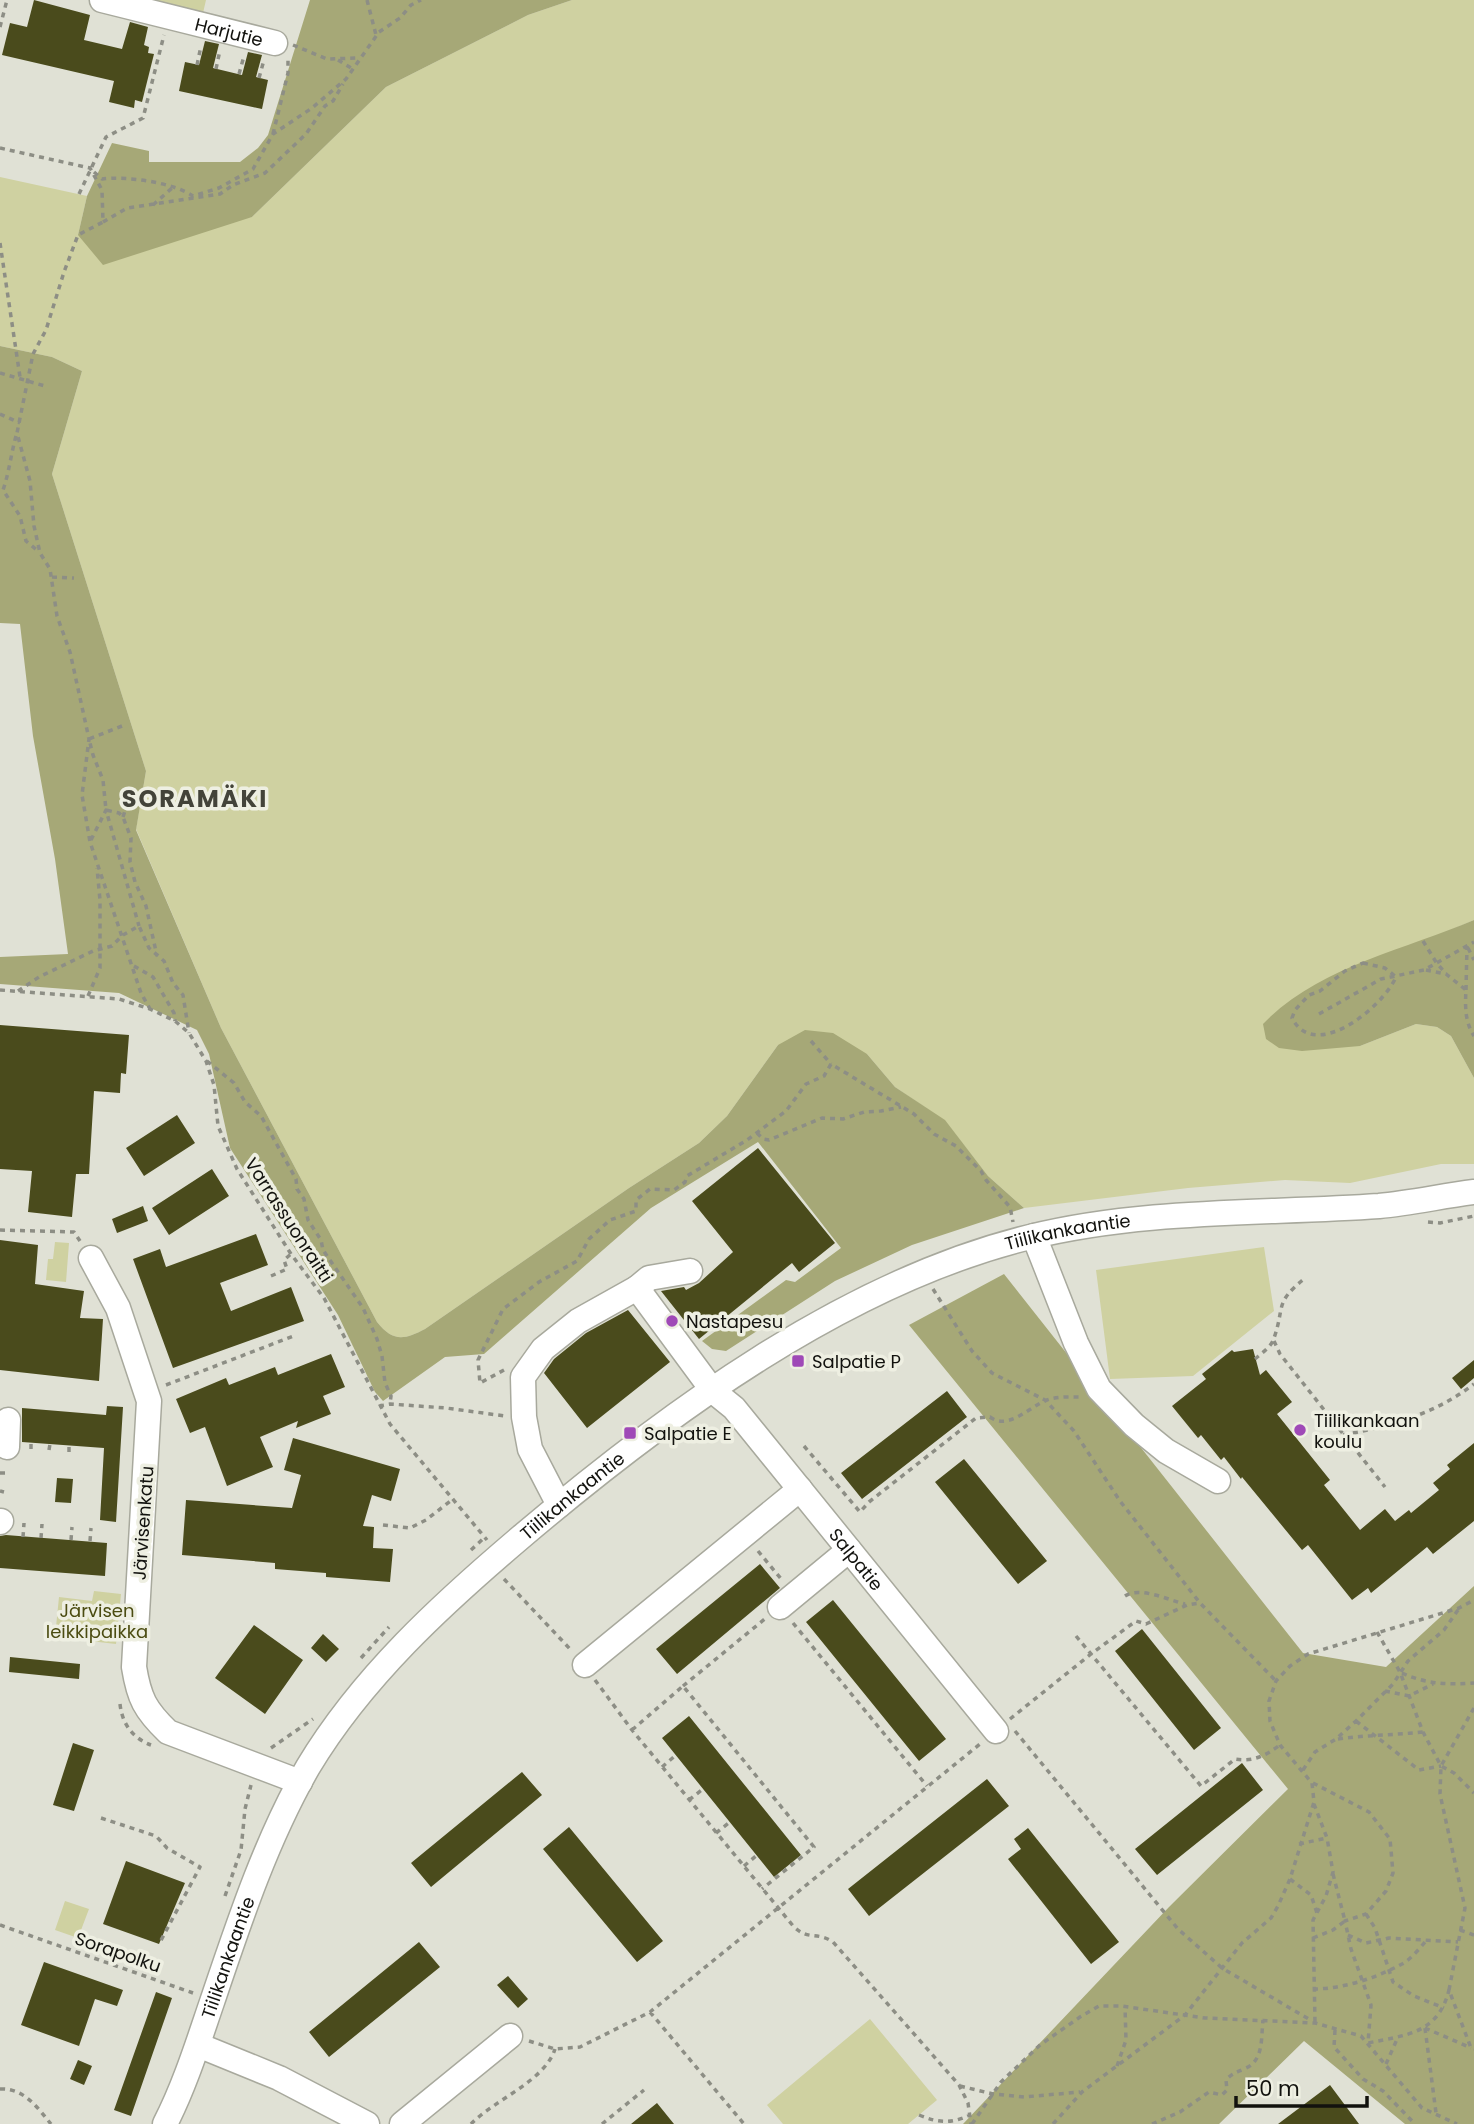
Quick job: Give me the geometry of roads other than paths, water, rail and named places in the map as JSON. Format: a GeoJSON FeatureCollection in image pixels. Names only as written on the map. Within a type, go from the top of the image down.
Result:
{"type":"FeatureCollection","features":[{"type":"Feature","properties":{"kind":"street","name":"Harjutie"},"geometry":{"type":"LineString","coordinates":[[102,0],[275,43]]}},
{"type":"Feature","properties":{"kind":"street","name":"Tiilikankaantie"},"geometry":{"type":"LineString","coordinates":[[165,2124],[186,2080],[212,2000],[265,1857],[300,1782],[337,1724],[372,1679],[421,1629],[505,1566],[559,1505],[631,1449],[713,1391],[808,1330],[863,1301],[960,1259],[1025,1239],[1158,1217],[1385,1205],[1474,1192]]}},
{"type":"Feature","properties":{"kind":"street"},"geometry":{"type":"LineString","coordinates":[[1025,1239],[1099,1389],[1166,1451],[1218,1481]]}},
{"type":"Feature","properties":{"kind":"street","name":"Järvisenkatu"},"geometry":{"type":"LineString","coordinates":[[91,1258],[118,1308],[149,1401],[134,1667],[138,1694],[151,1716],[168,1732],[300,1782]]}},
{"type":"Feature","properties":{"kind":"street"},"geometry":{"type":"LineString","coordinates":[[559,1505],[530,1449],[524,1417],[523,1377],[544,1349],[578,1321],[637,1288],[649,1278],[690,1270]]}},
{"type":"Feature","properties":{"kind":"street","name":"Salpatie"},"geometry":{"type":"LineString","coordinates":[[637,1288],[713,1391],[734,1408],[849,1550],[1001,1726]]}},
{"type":"Feature","properties":{"kind":"street"},"geometry":{"type":"LineString","coordinates":[[8,1420],[23,1446]]}},
{"type":"Feature","properties":{"kind":"street"},"geometry":{"type":"LineString","coordinates":[[585,1665],[800,1489]]}},
{"type":"Feature","properties":{"kind":"street"},"geometry":{"type":"LineString","coordinates":[[787,1601],[849,1550]]}},
{"type":"Feature","properties":{"kind":"street"},"geometry":{"type":"LineString","coordinates":[[402,2124],[510,2036]]}},
{"type":"Feature","properties":{"kind":"street"},"geometry":{"type":"LineString","coordinates":[[198,2045],[279,2078],[367,2124]]}},
{"type":"Feature","properties":{"kind":"place","name":"Nastapesu"},"geometry":{"type":"Point","coordinates":[672,1321]}},
{"type":"Feature","properties":{"kind":"place","name":"Salpatie P"},"geometry":{"type":"Point","coordinates":[798,1361]}},
{"type":"Feature","properties":{"kind":"place","name":"Tiilikankaan koulu"},"geometry":{"type":"Point","coordinates":[1300,1430]}},
{"type":"Feature","properties":{"kind":"place","name":"Salpatie E"},"geometry":{"type":"Point","coordinates":[630,1433]}},
{"type":"Feature","properties":{"kind":"district","name":"SORAMÄKI"},"geometry":{"type":"Point","coordinates":[195,798]}},
{"type":"Feature","properties":{"kind":"park label","name":"Järvisen leikkipaikka"},"geometry":{"type":"Point","coordinates":[97,1620]}}]}
